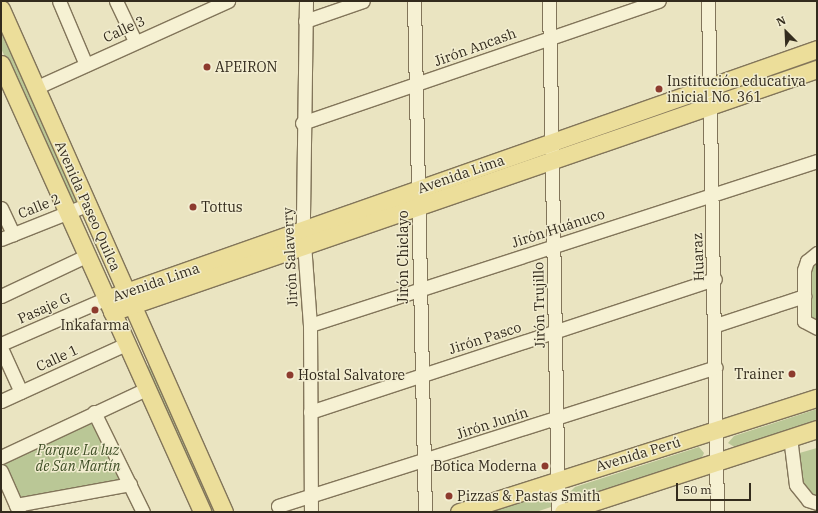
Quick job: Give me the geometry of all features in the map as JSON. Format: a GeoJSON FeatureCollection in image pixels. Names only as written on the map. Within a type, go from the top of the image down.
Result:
{"type":"FeatureCollection","features":[{"type":"Feature","properties":{"kind":"main road","name":"Avenida Paseo Quilca"},"geometry":{"type":"LineString","coordinates":[[1,9],[35,88],[89,204],[128,299],[224,512]]}},
{"type":"Feature","properties":{"kind":"main road","name":"Avenida Lima"},"geometry":{"type":"LineString","coordinates":[[304,238],[418,189],[817,49]]}},
{"type":"Feature","properties":{"kind":"main road","name":"Avenida Paseo Quilca"},"geometry":{"type":"LineString","coordinates":[[1,64],[4,81],[67,212],[106,304],[126,344],[202,512]]}},
{"type":"Feature","properties":{"kind":"main road","name":"Avenida Lima"},"geometry":{"type":"LineString","coordinates":[[106,304],[128,299],[304,238],[419,206],[817,69]]}},
{"type":"Feature","properties":{"kind":"main road","name":"Avenida Perú"},"geometry":{"type":"LineString","coordinates":[[459,512],[560,478],[817,398]]}},
{"type":"Feature","properties":{"kind":"main road"},"geometry":{"type":"LineString","coordinates":[[563,512],[817,429]]}},
{"type":"Feature","properties":{"kind":"street"},"geometry":{"type":"LineString","coordinates":[[59,1],[86,65]]}},
{"type":"Feature","properties":{"kind":"street"},"geometry":{"type":"LineString","coordinates":[[116,1],[135,41]]}},
{"type":"Feature","properties":{"kind":"street","name":"Calle 3"},"geometry":{"type":"LineString","coordinates":[[35,88],[135,41],[228,1]]}},
{"type":"Feature","properties":{"kind":"street","name":"Jirón Salaverry"},"geometry":{"type":"LineString","coordinates":[[306,1],[302,123],[304,238],[310,325],[311,512]]}},
{"type":"Feature","properties":{"kind":"street"},"geometry":{"type":"LineString","coordinates":[[305,21],[363,1]]}},
{"type":"Feature","properties":{"kind":"street","name":"Jirón Chiclayo"},"geometry":{"type":"LineString","coordinates":[[414,1],[424,512]]}},
{"type":"Feature","properties":{"kind":"street","name":"Jirón Trujillo"},"geometry":{"type":"LineString","coordinates":[[549,1],[550,142],[556,332],[556,418],[560,478],[558,512]]}},
{"type":"Feature","properties":{"kind":"street","name":"Jirón Ancash"},"geometry":{"type":"LineString","coordinates":[[302,123],[416,86],[659,1]]}},
{"type":"Feature","properties":{"kind":"street","name":"Huaraz"},"geometry":{"type":"LineString","coordinates":[[708,1],[716,325],[715,462],[717,512]]}},
{"type":"Feature","properties":{"kind":"street","name":"Jirón Huánuco"},"geometry":{"type":"LineString","coordinates":[[310,325],[817,162]]}},
{"type":"Feature","properties":{"kind":"street","name":"Calle 2"},"geometry":{"type":"LineString","coordinates":[[7,236],[89,204]]}},
{"type":"Feature","properties":{"kind":"street"},"geometry":{"type":"LineString","coordinates":[[1,208],[7,236]]}},
{"type":"Feature","properties":{"kind":"street"},"geometry":{"type":"LineString","coordinates":[[817,253],[805,265],[804,296],[804,321],[817,328]]}},
{"type":"Feature","properties":{"kind":"street"},"geometry":{"type":"LineString","coordinates":[[1,296],[86,256]]}},
{"type":"Feature","properties":{"kind":"street","name":"Jirón Pasco"},"geometry":{"type":"LineString","coordinates":[[310,412],[715,279]]}},
{"type":"Feature","properties":{"kind":"street"},"geometry":{"type":"LineString","coordinates":[[716,325],[804,296]]}},
{"type":"Feature","properties":{"kind":"street","name":"Pasaje G"},"geometry":{"type":"LineString","coordinates":[[1,344],[106,304]]}},
{"type":"Feature","properties":{"kind":"street","name":"Calle 1"},"geometry":{"type":"LineString","coordinates":[[1,401],[126,344]]}},
{"type":"Feature","properties":{"kind":"street"},"geometry":{"type":"LineString","coordinates":[[1,348],[21,392]]}},
{"type":"Feature","properties":{"kind":"street","name":"Jirón Junín"},"geometry":{"type":"LineString","coordinates":[[278,506],[310,495],[423,462],[715,366]]}},
{"type":"Feature","properties":{"kind":"street"},"geometry":{"type":"LineString","coordinates":[[1,457],[94,412],[146,389]]}},
{"type":"Feature","properties":{"kind":"street"},"geometry":{"type":"LineString","coordinates":[[94,412],[143,512]]}},
{"type":"Feature","properties":{"kind":"street"},"geometry":{"type":"LineString","coordinates":[[790,437],[796,485],[808,500],[817,503]]}},
{"type":"Feature","properties":{"kind":"street"},"geometry":{"type":"LineString","coordinates":[[1,471],[17,509],[130,484]]}},
{"type":"Feature","properties":{"kind":"green space"},"geometry":{"type":"Polygon","coordinates":[[[1,18],[82,202],[68,205],[1,48],[1,18]]]}},
{"type":"Feature","properties":{"kind":"green space"},"geometry":{"type":"Polygon","coordinates":[[[815,261],[817,261],[817,322],[810,321],[810,269],[815,261]]]}},
{"type":"Feature","properties":{"kind":"green space"},"geometry":{"type":"Polygon","coordinates":[[[153,364],[219,512],[206,512],[142,368],[153,364]]]}},
{"type":"Feature","properties":{"kind":"green space"},"geometry":{"type":"Polygon","coordinates":[[[817,409],[817,422],[736,448],[728,443],[734,436],[817,409]]]}},
{"type":"Feature","properties":{"kind":"green space","name":"Parque La luz de San Martín"},"geometry":{"type":"Polygon","coordinates":[[[94,417],[121,478],[116,482],[20,498],[3,461],[94,417]]]}},
{"type":"Feature","properties":{"kind":"green space"},"geometry":{"type":"Polygon","coordinates":[[[699,447],[704,453],[701,460],[577,498],[568,494],[575,487],[699,447]]]}},
{"type":"Feature","properties":{"kind":"green space"},"geometry":{"type":"Polygon","coordinates":[[[817,448],[817,500],[806,493],[797,477],[796,454],[817,448]]]}},
{"type":"Feature","properties":{"kind":"green space"},"geometry":{"type":"Polygon","coordinates":[[[547,494],[552,500],[551,507],[536,512],[491,512],[547,494]]]}},
{"type":"Feature","properties":{"kind":"place","name":"APEIRON"},"geometry":{"type":"Point","coordinates":[207,67]}},
{"type":"Feature","properties":{"kind":"place","name":"Institución educativa inicial No. 361"},"geometry":{"type":"Point","coordinates":[659,89]}},
{"type":"Feature","properties":{"kind":"place","name":"Tottus"},"geometry":{"type":"Point","coordinates":[193,207]}},
{"type":"Feature","properties":{"kind":"place","name":"Inkafarma"},"geometry":{"type":"Point","coordinates":[95,310]}},
{"type":"Feature","properties":{"kind":"place","name":"Trainer"},"geometry":{"type":"Point","coordinates":[792,374]}},
{"type":"Feature","properties":{"kind":"place","name":"Hostal Salvatore"},"geometry":{"type":"Point","coordinates":[290,375]}},
{"type":"Feature","properties":{"kind":"place","name":"Botica Moderna"},"geometry":{"type":"Point","coordinates":[545,466]}},
{"type":"Feature","properties":{"kind":"place","name":"Pizzas & Pastas Smith"},"geometry":{"type":"Point","coordinates":[449,496]}}]}
